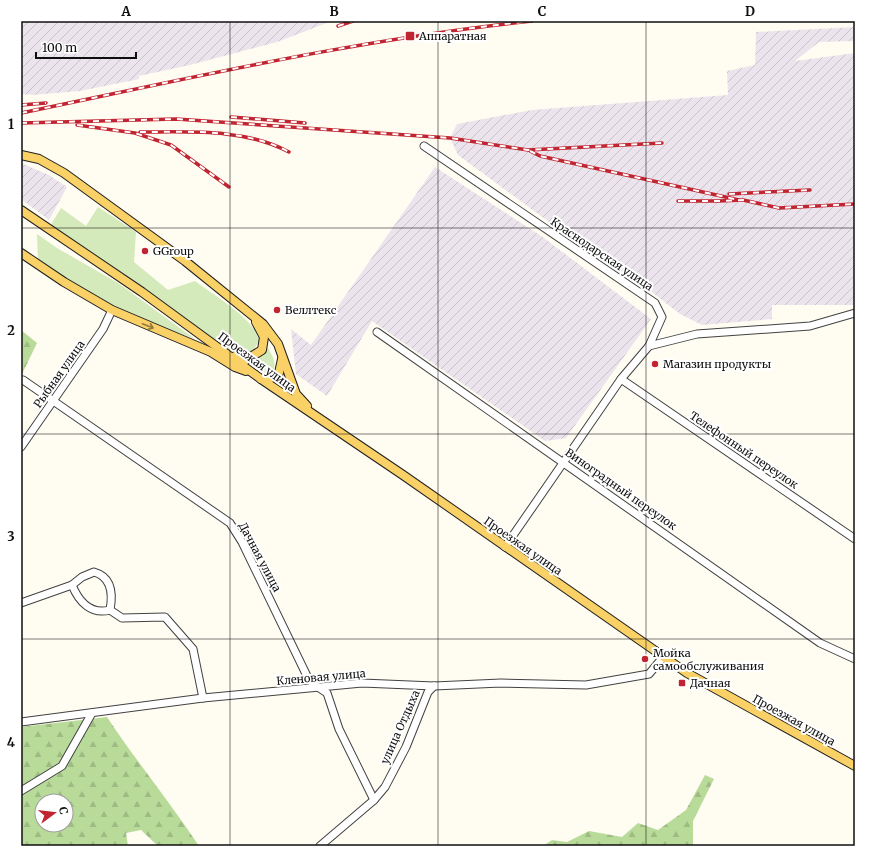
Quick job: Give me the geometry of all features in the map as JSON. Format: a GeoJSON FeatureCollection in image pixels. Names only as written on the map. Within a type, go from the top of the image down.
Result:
{"type":"FeatureCollection","features":[{"type":"Feature","properties":{"kind":"main road"},"geometry":{"type":"LineString","coordinates":[[21,155],[39,159],[64,173],[141,228],[250,313],[275,338],[296,394],[319,418]]}},
{"type":"Feature","properties":{"kind":"main road","name":"Проезжая улица"},"geometry":{"type":"LineString","coordinates":[[21,210],[142,292],[261,379],[664,656],[694,676],[855,766]]}},
{"type":"Feature","properties":{"kind":"main road"},"geometry":{"type":"LineString","coordinates":[[21,253],[64,282],[112,310],[211,352],[235,367],[253,373]]}},
{"type":"Feature","properties":{"kind":"main road"},"geometry":{"type":"LineString","coordinates":[[220,348],[246,360],[262,350],[264,337],[259,326],[250,313]]}},
{"type":"Feature","properties":{"kind":"main road"},"geometry":{"type":"LineString","coordinates":[[261,379],[269,379],[279,373],[282,365],[282,354]]}},
{"type":"Feature","properties":{"kind":"street","name":"Краснодарская улица"},"geometry":{"type":"LineString","coordinates":[[424,146],[655,303],[662,317],[649,346]]}},
{"type":"Feature","properties":{"kind":"street","name":"Рыбная улица"},"geometry":{"type":"LineString","coordinates":[[21,447],[103,329],[112,310]]}},
{"type":"Feature","properties":{"kind":"street"},"geometry":{"type":"LineString","coordinates":[[505,547],[621,379],[649,346],[697,334],[810,326],[855,313]]}},
{"type":"Feature","properties":{"kind":"street","name":"Виноградный переулок"},"geometry":{"type":"LineString","coordinates":[[377,332],[820,643],[855,659]]}},
{"type":"Feature","properties":{"kind":"street","name":"Телефонный переулок"},"geometry":{"type":"LineString","coordinates":[[621,379],[855,539]]}},
{"type":"Feature","properties":{"kind":"street","name":"Дачная улица"},"geometry":{"type":"LineString","coordinates":[[23,380],[230,523],[242,542],[307,676],[312,683],[327,693],[340,729],[374,800]]}},
{"type":"Feature","properties":{"kind":"street"},"geometry":{"type":"LineString","coordinates":[[21,603],[72,585],[89,573],[100,574],[107,578],[112,601],[110,610]]}},
{"type":"Feature","properties":{"kind":"street"},"geometry":{"type":"LineString","coordinates":[[72,585],[76,595],[88,607],[103,612],[110,610],[122,618],[165,617],[193,649],[203,698]]}},
{"type":"Feature","properties":{"kind":"street","name":"Кленовая улица"},"geometry":{"type":"LineString","coordinates":[[21,722],[203,698],[362,683],[434,686],[501,683],[586,685],[649,674],[664,656]]}},
{"type":"Feature","properties":{"kind":"street","name":"улица Отдыха"},"geometry":{"type":"LineString","coordinates":[[320,846],[374,800],[385,787],[406,746],[428,692],[434,686]]}},
{"type":"Feature","properties":{"kind":"street"},"geometry":{"type":"LineString","coordinates":[[21,791],[62,766],[92,713]]}},
{"type":"Feature","properties":{"kind":"shaded area"},"geometry":{"type":"Polygon","coordinates":[[[21,21],[332,21],[277,42],[190,65],[139,76],[139,79],[80,91],[33,95],[21,94],[21,21]]]}},
{"type":"Feature","properties":{"kind":"shaded area"},"geometry":{"type":"Polygon","coordinates":[[[855,27],[855,41],[819,42],[795,61],[855,53],[855,305],[772,305],[772,319],[702,325],[680,314],[626,272],[621,275],[458,155],[450,138],[457,124],[532,110],[728,95],[727,71],[755,65],[756,32],[855,27]]]}},
{"type":"Feature","properties":{"kind":"shaded area"},"geometry":{"type":"Polygon","coordinates":[[[21,163],[49,175],[67,187],[49,220],[21,199],[21,163]]]}},
{"type":"Feature","properties":{"kind":"shaded area"},"geometry":{"type":"Polygon","coordinates":[[[435,167],[544,238],[651,319],[566,438],[545,441],[372,321],[327,396],[296,374],[291,329],[311,345],[435,167]]]}},
{"type":"Feature","properties":{"kind":"green space"},"geometry":{"type":"Polygon","coordinates":[[[98,207],[136,232],[134,262],[168,290],[195,281],[240,314],[255,330],[260,339],[253,351],[238,354],[227,348],[130,284],[50,226],[61,208],[86,226],[98,207]]]}},
{"type":"Feature","properties":{"kind":"green space"},"geometry":{"type":"Polygon","coordinates":[[[37,234],[57,248],[118,283],[195,339],[131,315],[74,284],[38,260],[37,234]]]}},
{"type":"Feature","properties":{"kind":"green space"},"geometry":{"type":"Polygon","coordinates":[[[21,330],[37,343],[21,376],[21,330]]]}},
{"type":"Feature","properties":{"kind":"green space"},"geometry":{"type":"Polygon","coordinates":[[[268,348],[273,357],[275,366],[273,372],[266,373],[254,368],[249,363],[259,358],[268,348]]]}},
{"type":"Feature","properties":{"kind":"green space"},"geometry":{"type":"Polygon","coordinates":[[[107,717],[199,846],[158,846],[141,830],[126,833],[128,846],[21,846],[21,727],[107,717]]]}},
{"type":"Feature","properties":{"kind":"green space"},"geometry":{"type":"Polygon","coordinates":[[[705,775],[714,779],[693,821],[693,846],[543,846],[552,840],[567,842],[589,831],[622,837],[638,823],[658,830],[686,810],[705,775]]]}},
{"type":"Feature","properties":{"kind":"railway"},"geometry":{"type":"LineString","coordinates":[[338,26],[353,21]]}},
{"type":"Feature","properties":{"kind":"railway"},"geometry":{"type":"LineString","coordinates":[[21,113],[212,73],[339,49],[403,38],[532,21]]}},
{"type":"Feature","properties":{"kind":"railway"},"geometry":{"type":"LineString","coordinates":[[21,105],[46,103]]}},
{"type":"Feature","properties":{"kind":"railway"},"geometry":{"type":"LineString","coordinates":[[231,117],[305,123]]}},
{"type":"Feature","properties":{"kind":"railway"},"geometry":{"type":"LineString","coordinates":[[21,123],[176,119],[450,138],[528,150],[662,143]]}},
{"type":"Feature","properties":{"kind":"railway"},"geometry":{"type":"LineString","coordinates":[[77,125],[135,133],[171,145],[229,187]]}},
{"type":"Feature","properties":{"kind":"railway"},"geometry":{"type":"LineString","coordinates":[[140,132],[197,132],[235,135],[272,144],[289,152]]}},
{"type":"Feature","properties":{"kind":"railway"},"geometry":{"type":"LineString","coordinates":[[530,151],[540,156],[739,200]]}},
{"type":"Feature","properties":{"kind":"railway"},"geometry":{"type":"LineString","coordinates":[[729,194],[810,190]]}},
{"type":"Feature","properties":{"kind":"railway"},"geometry":{"type":"LineString","coordinates":[[678,201],[743,200],[779,208],[855,204]]}},
{"type":"Feature","properties":{"kind":"place","name":"Аппаратная"},"geometry":{"type":"Point","coordinates":[410,36]}},
{"type":"Feature","properties":{"kind":"place","name":"GGroup"},"geometry":{"type":"Point","coordinates":[145,251]}},
{"type":"Feature","properties":{"kind":"place","name":"Веллтекс"},"geometry":{"type":"Point","coordinates":[277,310]}},
{"type":"Feature","properties":{"kind":"place","name":"Магазин продукты"},"geometry":{"type":"Point","coordinates":[655,364]}},
{"type":"Feature","properties":{"kind":"place","name":"Мойка самообслуживания"},"geometry":{"type":"Point","coordinates":[645,659]}},
{"type":"Feature","properties":{"kind":"place","name":"Дачная"},"geometry":{"type":"Point","coordinates":[682,683]}}]}
